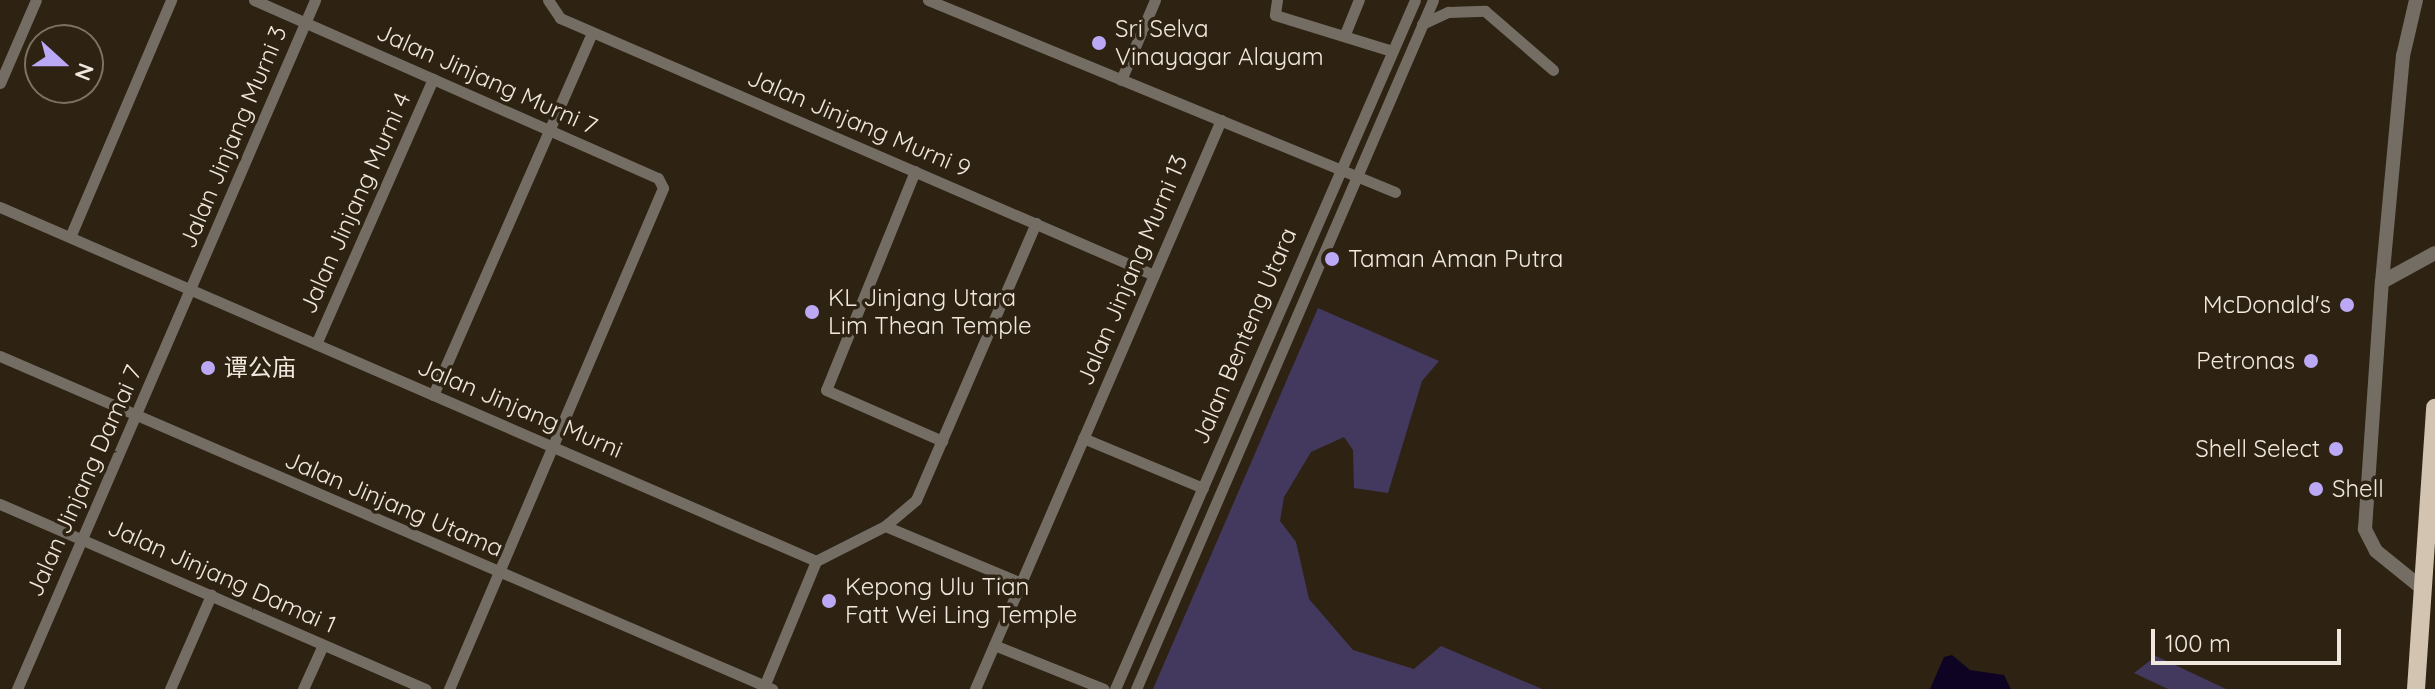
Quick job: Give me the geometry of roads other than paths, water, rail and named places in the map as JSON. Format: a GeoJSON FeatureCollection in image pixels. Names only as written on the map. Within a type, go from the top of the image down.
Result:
{"type":"FeatureCollection","features":[{"type":"Feature","properties":{"kind":"highway"},"geometry":{"type":"LineString","coordinates":[[2416,689],[2435,408]]}},
{"type":"Feature","properties":{"kind":"street"},"geometry":{"type":"LineString","coordinates":[[0,83],[36,0]]}},
{"type":"Feature","properties":{"kind":"street"},"geometry":{"type":"LineString","coordinates":[[70,237],[171,0]]}},
{"type":"Feature","properties":{"kind":"street","name":"Jalan Jinjang Murni 7"},"geometry":{"type":"LineString","coordinates":[[254,0],[658,178],[663,197],[554,447]]}},
{"type":"Feature","properties":{"kind":"street","name":"Jalan Jinjang Murni 3"},"geometry":{"type":"LineString","coordinates":[[192,290],[315,0]]}},
{"type":"Feature","properties":{"kind":"street"},"geometry":{"type":"LineString","coordinates":[[928,0],[1395,192]]}},
{"type":"Feature","properties":{"kind":"street"},"geometry":{"type":"LineString","coordinates":[[1121,80],[1155,0]]}},
{"type":"Feature","properties":{"kind":"street"},"geometry":{"type":"LineString","coordinates":[[1277,0],[1275,15],[1345,34],[1392,51]]}},
{"type":"Feature","properties":{"kind":"street"},"geometry":{"type":"LineString","coordinates":[[1345,34],[1359,0]]}},
{"type":"Feature","properties":{"kind":"street","name":"Jalan Benteng Utara"},"geometry":{"type":"LineString","coordinates":[[1115,689],[1415,0]]}},
{"type":"Feature","properties":{"kind":"street","name":"Jalan Benteng Utara"},"geometry":{"type":"LineString","coordinates":[[1136,689],[1433,0]]}},
{"type":"Feature","properties":{"kind":"street"},"geometry":{"type":"LineString","coordinates":[[2416,0],[2403,56],[2382,282],[2365,529],[2376,551],[2423,589]]}},
{"type":"Feature","properties":{"kind":"street","name":"Jalan Jinjang Murni 9"},"geometry":{"type":"LineString","coordinates":[[548,4],[592,32],[1154,275]]}},
{"type":"Feature","properties":{"kind":"street"},"geometry":{"type":"LineString","coordinates":[[1422,24],[1448,12],[1485,11],[1553,70]]}},
{"type":"Feature","properties":{"kind":"street"},"geometry":{"type":"LineString","coordinates":[[433,395],[592,32]]}},
{"type":"Feature","properties":{"kind":"street","name":"Jalan Jinjang Murni 4"},"geometry":{"type":"LineString","coordinates":[[316,344],[433,79]]}},
{"type":"Feature","properties":{"kind":"street","name":"Jalan Jinjang Murni 13"},"geometry":{"type":"LineString","coordinates":[[975,689],[1221,120]]}},
{"type":"Feature","properties":{"kind":"street"},"geometry":{"type":"LineString","coordinates":[[915,171],[826,390],[942,441]]}},
{"type":"Feature","properties":{"kind":"street","name":"Jalan Jinjang Murni"},"geometry":{"type":"LineString","coordinates":[[0,207],[816,561]]}},
{"type":"Feature","properties":{"kind":"street"},"geometry":{"type":"LineString","coordinates":[[767,688],[816,561],[885,526],[916,500],[1036,223]]}},
{"type":"Feature","properties":{"kind":"street"},"geometry":{"type":"LineString","coordinates":[[2382,282],[2435,253]]}},
{"type":"Feature","properties":{"kind":"street"},"geometry":{"type":"LineString","coordinates":[[1290,286],[1308,294]]}},
{"type":"Feature","properties":{"kind":"street","name":"Jalan Jinjang Damai 7"},"geometry":{"type":"LineString","coordinates":[[17,689],[192,290]]}},
{"type":"Feature","properties":{"kind":"street","name":"Jalan Jinjang Utama"},"geometry":{"type":"LineString","coordinates":[[0,356],[767,688]]}},
{"type":"Feature","properties":{"kind":"street"},"geometry":{"type":"LineString","coordinates":[[1083,438],[1203,488]]}},
{"type":"Feature","properties":{"kind":"street"},"geometry":{"type":"LineString","coordinates":[[449,689],[554,447]]}},
{"type":"Feature","properties":{"kind":"street","name":"Jalan Jinjang Damai 1"},"geometry":{"type":"LineString","coordinates":[[0,504],[426,689]]}},
{"type":"Feature","properties":{"kind":"street"},"geometry":{"type":"LineString","coordinates":[[885,526],[1021,583]]}},
{"type":"Feature","properties":{"kind":"street"},"geometry":{"type":"LineString","coordinates":[[170,689],[211,595]]}},
{"type":"Feature","properties":{"kind":"street"},"geometry":{"type":"LineString","coordinates":[[303,689],[323,645]]}},
{"type":"Feature","properties":{"kind":"street"},"geometry":{"type":"LineString","coordinates":[[994,645],[1104,689]]}},
{"type":"Feature","properties":{"kind":"place","name":"Sri Selva Vinayagar Alayam"},"geometry":{"type":"Point","coordinates":[1099,43]}},
{"type":"Feature","properties":{"kind":"place","name":"Taman Aman Putra"},"geometry":{"type":"Point","coordinates":[1332,259]}},
{"type":"Feature","properties":{"kind":"place","name":"McDonald's"},"geometry":{"type":"Point","coordinates":[2347,305]}},
{"type":"Feature","properties":{"kind":"place","name":"KL Jinjang Utara Lim Thean Temple"},"geometry":{"type":"Point","coordinates":[812,312]}},
{"type":"Feature","properties":{"kind":"place","name":"Petronas"},"geometry":{"type":"Point","coordinates":[2311,361]}},
{"type":"Feature","properties":{"kind":"place","name":"谭公庙"},"geometry":{"type":"Point","coordinates":[208,368]}},
{"type":"Feature","properties":{"kind":"place","name":"Shell Select"},"geometry":{"type":"Point","coordinates":[2336,449]}},
{"type":"Feature","properties":{"kind":"place","name":"Shell"},"geometry":{"type":"Point","coordinates":[2316,489]}},
{"type":"Feature","properties":{"kind":"place","name":"Kepong Ulu Tian Fatt Wei Ling Temple"},"geometry":{"type":"Point","coordinates":[829,601]}}]}
